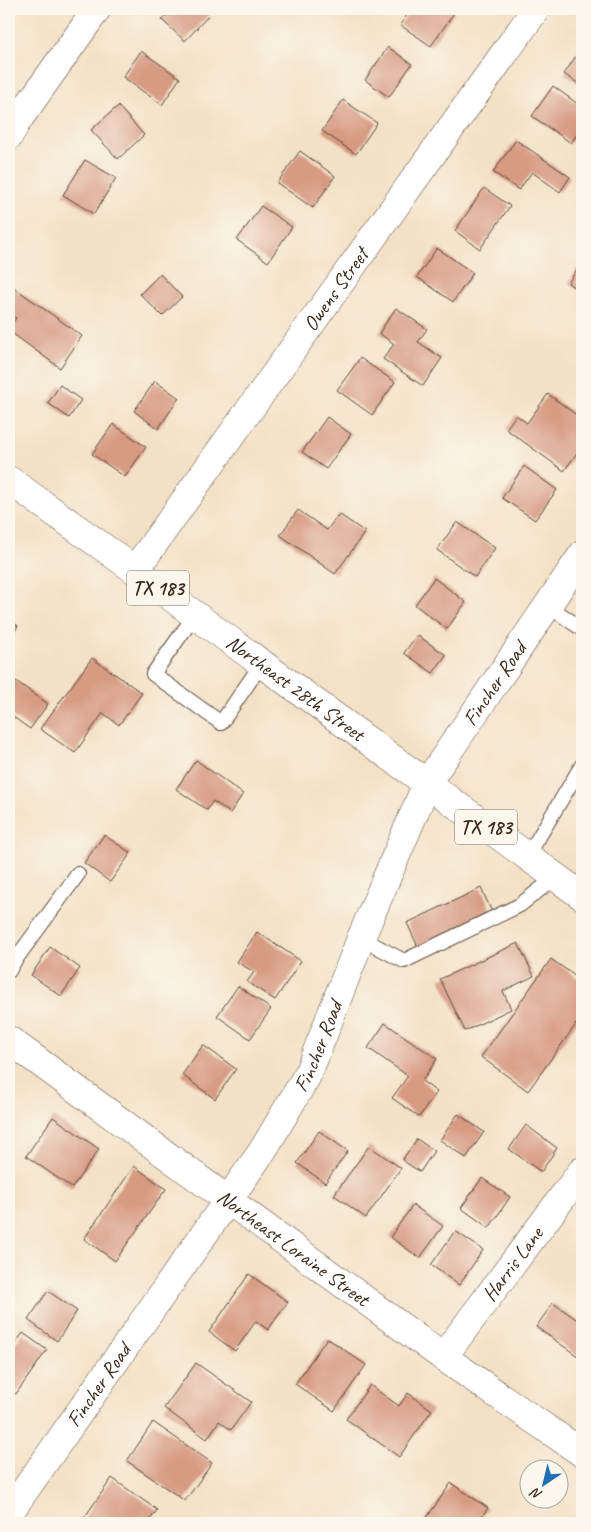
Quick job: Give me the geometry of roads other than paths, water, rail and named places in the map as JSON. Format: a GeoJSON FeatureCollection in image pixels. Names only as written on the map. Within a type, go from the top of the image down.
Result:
{"type":"FeatureCollection","features":[{"type":"Feature","properties":{"kind":"street"},"geometry":{"type":"LineString","coordinates":[[9,136],[16,123],[97,9]]}},
{"type":"Feature","properties":{"kind":"street","name":"Owens Street"},"geometry":{"type":"LineString","coordinates":[[135,570],[536,9]]}},
{"type":"Feature","properties":{"kind":"street","name":"Northeast 28th Street"},"geometry":{"type":"LineString","coordinates":[[9,480],[582,896]]}},
{"type":"Feature","properties":{"kind":"street","name":"Fincher Road"},"geometry":{"type":"LineString","coordinates":[[9,1513],[263,1150],[308,1074],[360,938],[427,783],[582,555]]}},
{"type":"Feature","properties":{"kind":"street","name":"Northeast Loraine Street"},"geometry":{"type":"LineString","coordinates":[[9,1040],[443,1357],[582,1453]]}},
{"type":"Feature","properties":{"kind":"street","name":"Harris Lane"},"geometry":{"type":"LineString","coordinates":[[443,1357],[582,1171]]}},
{"type":"Feature","properties":{"kind":"lane"},"geometry":{"type":"LineString","coordinates":[[547,605],[582,629]]}},
{"type":"Feature","properties":{"kind":"lane"},"geometry":{"type":"LineString","coordinates":[[194,615],[153,674],[222,723],[262,663]]}},
{"type":"Feature","properties":{"kind":"lane"},"geometry":{"type":"LineString","coordinates":[[527,857],[582,765]]}},
{"type":"Feature","properties":{"kind":"lane"},"geometry":{"type":"LineString","coordinates":[[9,971],[12,963],[78,874]]}},
{"type":"Feature","properties":{"kind":"lane"},"geometry":{"type":"LineString","coordinates":[[360,938],[404,961],[520,905],[556,877]]}}]}
